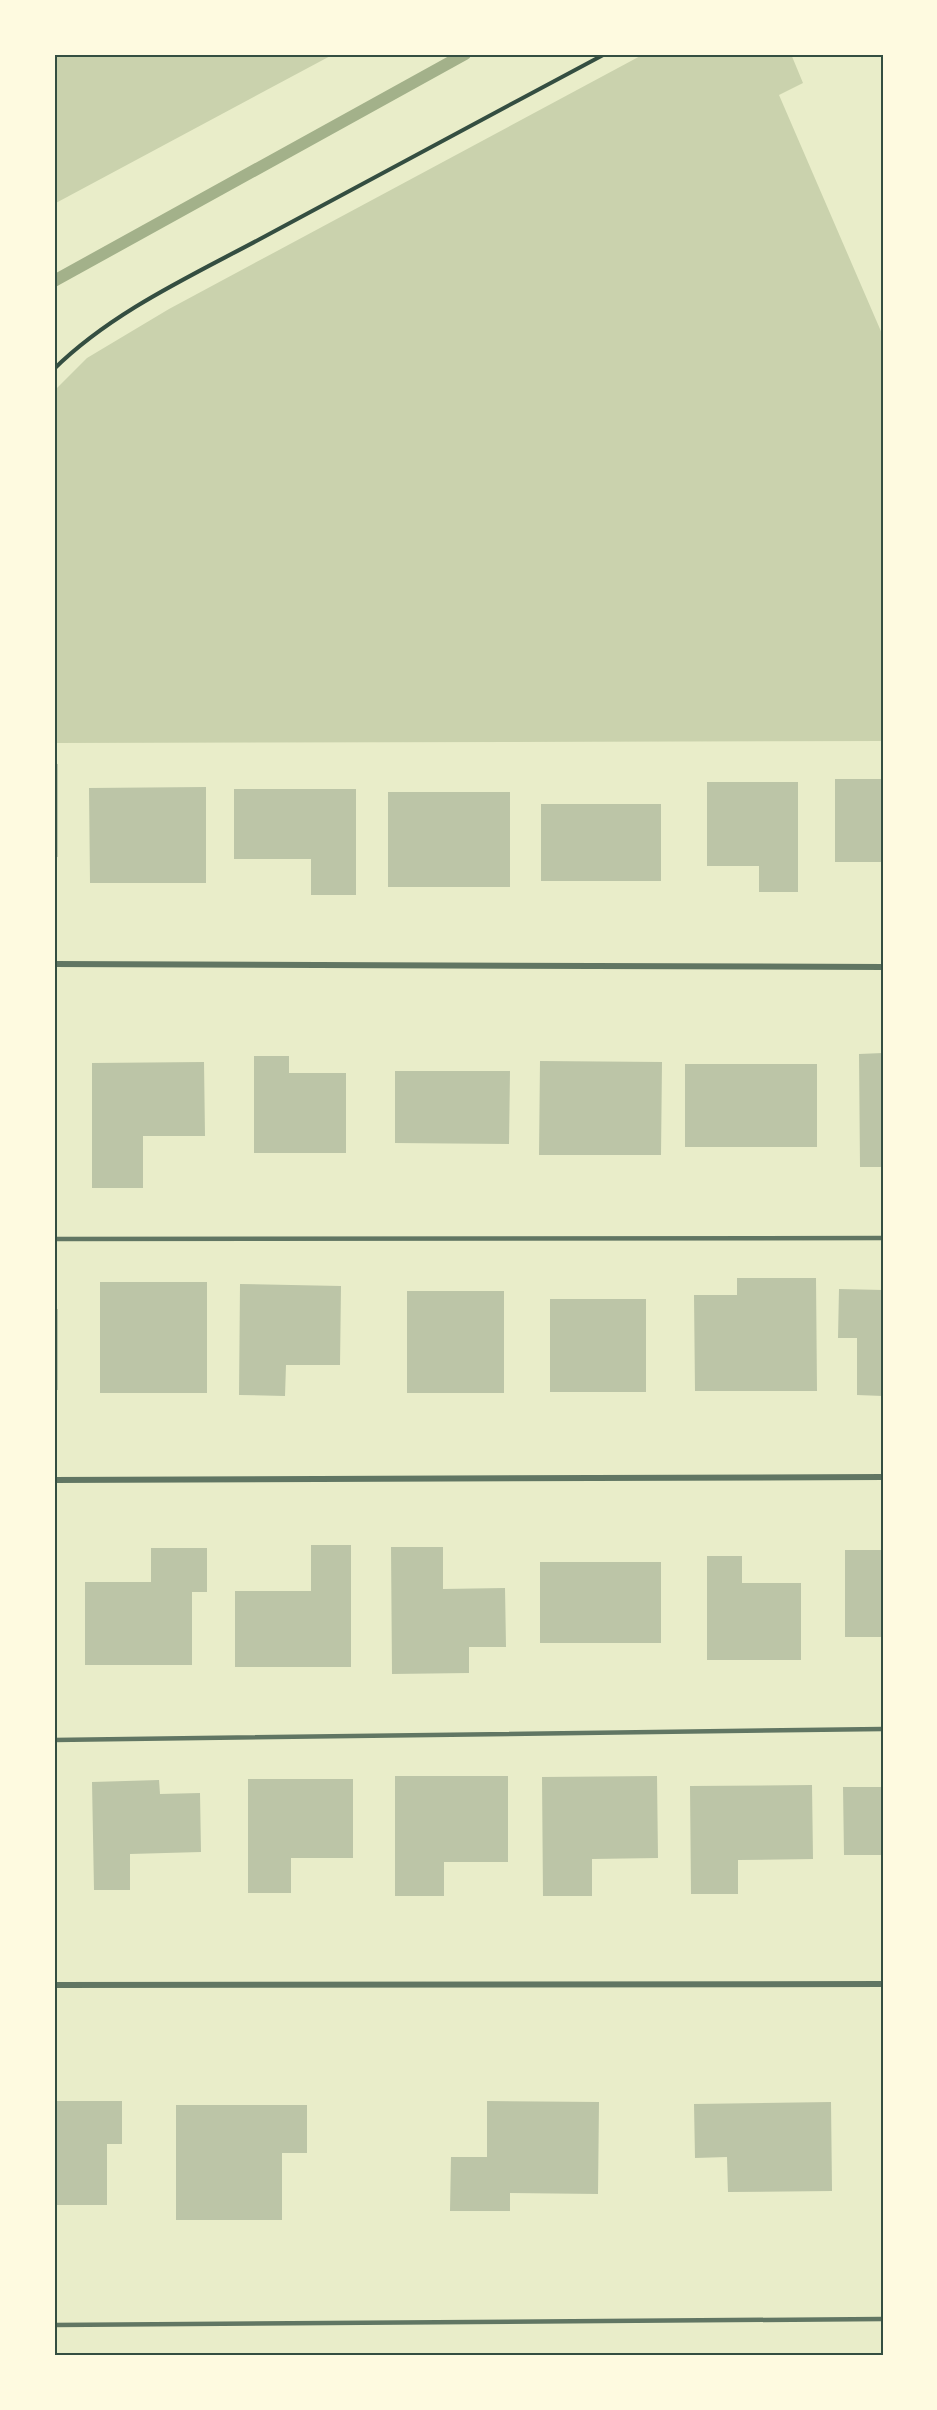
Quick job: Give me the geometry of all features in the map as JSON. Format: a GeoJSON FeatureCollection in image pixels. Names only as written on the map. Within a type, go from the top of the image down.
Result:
{"type":"FeatureCollection","features":[{"type":"Feature","properties":{"kind":"street"},"geometry":{"type":"LineString","coordinates":[[54,964],[883,967]]}},
{"type":"Feature","properties":{"kind":"street"},"geometry":{"type":"LineString","coordinates":[[54,1480],[883,1477]]}},
{"type":"Feature","properties":{"kind":"street"},"geometry":{"type":"LineString","coordinates":[[54,1985],[883,1984]]}},
{"type":"Feature","properties":{"kind":"lane"},"geometry":{"type":"LineString","coordinates":[[54,1239],[883,1238]]}},
{"type":"Feature","properties":{"kind":"lane"},"geometry":{"type":"LineString","coordinates":[[54,1740],[883,1729]]}},
{"type":"Feature","properties":{"kind":"lane"},"geometry":{"type":"LineString","coordinates":[[54,2325],[883,2319]]}},
{"type":"Feature","properties":{"kind":"path"},"geometry":{"type":"LineString","coordinates":[[54,369],[74,350],[110,323],[165,291],[604,54]]}},
{"type":"Feature","properties":{"kind":"green space"},"geometry":{"type":"Polygon","coordinates":[[[54,54],[334,54],[54,204],[54,54]]]}},
{"type":"Feature","properties":{"kind":"green space"},"geometry":{"type":"Polygon","coordinates":[[[644,54],[791,54],[803,83],[779,95],[883,336],[883,741],[54,743],[54,391],[87,358],[169,309],[644,54]]]}},
{"type":"Feature","properties":{"kind":"building"},"geometry":{"type":"Polygon","coordinates":[[[54,764],[58,764],[58,857],[54,857],[54,764]]]}},
{"type":"Feature","properties":{"kind":"building"},"geometry":{"type":"Polygon","coordinates":[[[835,779],[883,779],[883,862],[835,862],[835,779]]]}},
{"type":"Feature","properties":{"kind":"building"},"geometry":{"type":"Polygon","coordinates":[[[707,782],[798,782],[798,892],[759,892],[759,866],[707,866],[707,782]]]}},
{"type":"Feature","properties":{"kind":"building"},"geometry":{"type":"Polygon","coordinates":[[[206,787],[206,883],[90,883],[89,788],[206,787]]]}},
{"type":"Feature","properties":{"kind":"building"},"geometry":{"type":"Polygon","coordinates":[[[234,789],[356,789],[356,895],[311,895],[311,859],[234,859],[234,789]]]}},
{"type":"Feature","properties":{"kind":"building"},"geometry":{"type":"Polygon","coordinates":[[[388,792],[510,792],[510,887],[388,887],[388,792]]]}},
{"type":"Feature","properties":{"kind":"building"},"geometry":{"type":"Polygon","coordinates":[[[541,804],[661,804],[661,881],[541,881],[541,804]]]}},
{"type":"Feature","properties":{"kind":"building"},"geometry":{"type":"Polygon","coordinates":[[[883,1053],[883,1167],[860,1167],[859,1054],[883,1053]]]}},
{"type":"Feature","properties":{"kind":"building"},"geometry":{"type":"Polygon","coordinates":[[[254,1056],[289,1056],[289,1073],[346,1073],[346,1153],[254,1153],[254,1056]]]}},
{"type":"Feature","properties":{"kind":"building"},"geometry":{"type":"Polygon","coordinates":[[[540,1061],[662,1062],[661,1155],[539,1155],[540,1061]]]}},
{"type":"Feature","properties":{"kind":"building"},"geometry":{"type":"Polygon","coordinates":[[[204,1062],[205,1136],[143,1136],[143,1188],[92,1188],[92,1063],[204,1062]]]}},
{"type":"Feature","properties":{"kind":"building"},"geometry":{"type":"Polygon","coordinates":[[[685,1064],[817,1064],[817,1147],[685,1147],[685,1064]]]}},
{"type":"Feature","properties":{"kind":"building"},"geometry":{"type":"Polygon","coordinates":[[[395,1071],[510,1071],[509,1144],[395,1143],[395,1071]]]}},
{"type":"Feature","properties":{"kind":"building"},"geometry":{"type":"Polygon","coordinates":[[[737,1278],[816,1278],[817,1391],[695,1391],[694,1295],[737,1295],[737,1278]]]}},
{"type":"Feature","properties":{"kind":"building"},"geometry":{"type":"Polygon","coordinates":[[[100,1282],[207,1282],[207,1393],[100,1393],[100,1282]]]}},
{"type":"Feature","properties":{"kind":"building"},"geometry":{"type":"Polygon","coordinates":[[[240,1284],[341,1286],[340,1365],[286,1365],[285,1396],[239,1395],[240,1284]]]}},
{"type":"Feature","properties":{"kind":"building"},"geometry":{"type":"Polygon","coordinates":[[[839,1289],[883,1290],[883,1396],[857,1395],[857,1338],[838,1338],[839,1289]]]}},
{"type":"Feature","properties":{"kind":"building"},"geometry":{"type":"Polygon","coordinates":[[[407,1291],[504,1291],[504,1393],[407,1393],[407,1291]]]}},
{"type":"Feature","properties":{"kind":"building"},"geometry":{"type":"Polygon","coordinates":[[[550,1299],[646,1299],[646,1392],[550,1392],[550,1299]]]}},
{"type":"Feature","properties":{"kind":"building"},"geometry":{"type":"Polygon","coordinates":[[[54,1309],[58,1309],[58,1390],[54,1390],[54,1309]]]}},
{"type":"Feature","properties":{"kind":"building"},"geometry":{"type":"Polygon","coordinates":[[[311,1545],[351,1545],[351,1667],[235,1667],[235,1591],[311,1591],[311,1545]]]}},
{"type":"Feature","properties":{"kind":"building"},"geometry":{"type":"Polygon","coordinates":[[[391,1547],[443,1547],[443,1589],[505,1588],[506,1647],[469,1647],[469,1673],[392,1674],[391,1547]]]}},
{"type":"Feature","properties":{"kind":"building"},"geometry":{"type":"Polygon","coordinates":[[[151,1548],[207,1548],[207,1592],[192,1592],[192,1665],[85,1665],[85,1582],[151,1582],[151,1548]]]}},
{"type":"Feature","properties":{"kind":"building"},"geometry":{"type":"Polygon","coordinates":[[[845,1550],[883,1550],[883,1637],[845,1637],[845,1550]]]}},
{"type":"Feature","properties":{"kind":"building"},"geometry":{"type":"Polygon","coordinates":[[[707,1556],[742,1556],[742,1583],[801,1583],[801,1660],[707,1660],[707,1556]]]}},
{"type":"Feature","properties":{"kind":"building"},"geometry":{"type":"Polygon","coordinates":[[[540,1562],[661,1562],[661,1643],[540,1643],[540,1562]]]}},
{"type":"Feature","properties":{"kind":"building"},"geometry":{"type":"Polygon","coordinates":[[[395,1776],[508,1776],[508,1862],[444,1862],[444,1896],[395,1896],[395,1776]]]}},
{"type":"Feature","properties":{"kind":"building"},"geometry":{"type":"Polygon","coordinates":[[[657,1776],[658,1858],[592,1859],[592,1896],[543,1896],[542,1777],[657,1776]]]}},
{"type":"Feature","properties":{"kind":"building"},"geometry":{"type":"Polygon","coordinates":[[[248,1779],[353,1779],[353,1858],[291,1858],[291,1893],[248,1893],[248,1779]]]}},
{"type":"Feature","properties":{"kind":"building"},"geometry":{"type":"Polygon","coordinates":[[[159,1780],[160,1794],[200,1793],[201,1852],[130,1854],[130,1890],[94,1890],[92,1782],[159,1780]]]}},
{"type":"Feature","properties":{"kind":"building"},"geometry":{"type":"Polygon","coordinates":[[[54,1784],[57,1784],[57,1896],[54,1896],[54,1784]]]}},
{"type":"Feature","properties":{"kind":"building"},"geometry":{"type":"Polygon","coordinates":[[[812,1785],[813,1859],[738,1860],[738,1894],[691,1894],[690,1786],[812,1785]]]}},
{"type":"Feature","properties":{"kind":"building"},"geometry":{"type":"Polygon","coordinates":[[[843,1787],[883,1787],[883,1855],[844,1855],[843,1787]]]}},
{"type":"Feature","properties":{"kind":"building"},"geometry":{"type":"Polygon","coordinates":[[[54,2101],[122,2101],[122,2144],[107,2144],[107,2205],[54,2205],[54,2101]]]}},
{"type":"Feature","properties":{"kind":"building"},"geometry":{"type":"Polygon","coordinates":[[[487,2101],[599,2102],[598,2194],[510,2193],[510,2211],[450,2211],[451,2157],[487,2157],[487,2101]]]}},
{"type":"Feature","properties":{"kind":"building"},"geometry":{"type":"Polygon","coordinates":[[[831,2102],[832,2191],[728,2192],[727,2157],[695,2158],[694,2104],[831,2102]]]}},
{"type":"Feature","properties":{"kind":"building"},"geometry":{"type":"Polygon","coordinates":[[[176,2105],[307,2105],[307,2153],[282,2153],[282,2220],[176,2220],[176,2105]]]}},
{"type":"Feature","properties":{"kind":"waterway"},"geometry":{"type":"LineString","coordinates":[[54,281],[465,54]]}}]}
